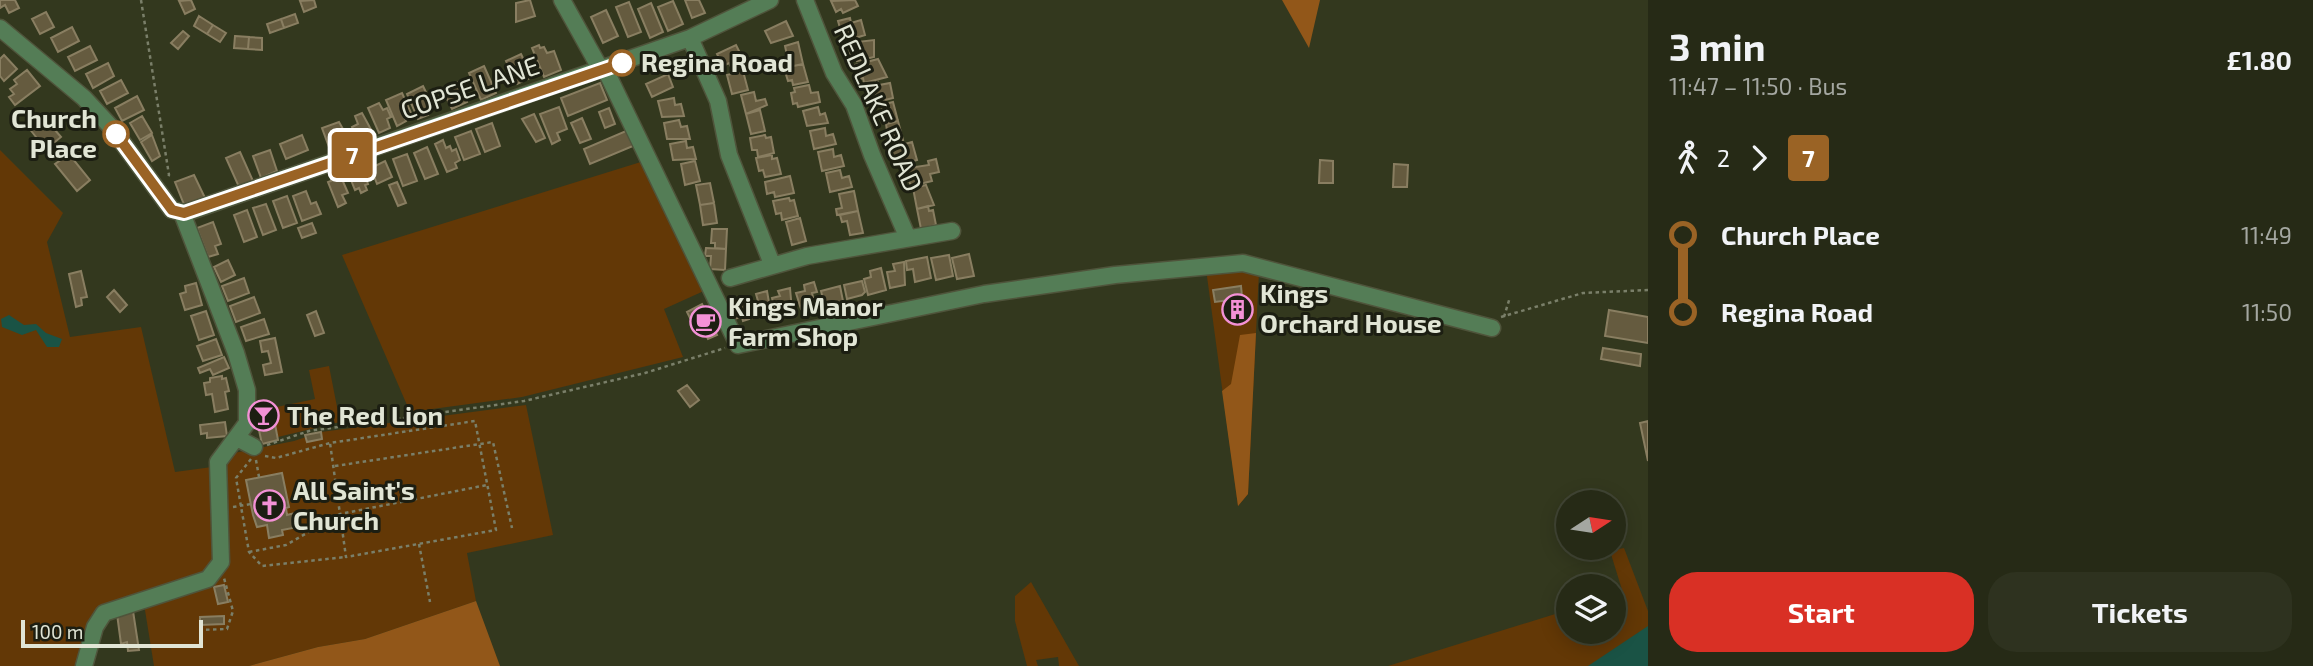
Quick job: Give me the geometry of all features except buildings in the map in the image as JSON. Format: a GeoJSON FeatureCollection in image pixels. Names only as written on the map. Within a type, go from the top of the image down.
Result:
{"type":"FeatureCollection","features":[{"type":"Feature","properties":{"kind":"street"},"geometry":{"type":"LineString","coordinates":[[562,0],[603,69],[738,345],[984,294],[1143,272],[1243,263],[1497,326]]}},
{"type":"Feature","properties":{"kind":"street","name":"COPSE LANE"},"geometry":{"type":"LineString","coordinates":[[182,213],[690,38],[770,0]]}},
{"type":"Feature","properties":{"kind":"street","name":"REDLAKE ROAD"},"geometry":{"type":"LineString","coordinates":[[805,0],[834,73],[854,105],[907,236]]}},
{"type":"Feature","properties":{"kind":"street"},"geometry":{"type":"LineString","coordinates":[[0,28],[84,98],[111,127],[172,210],[182,213],[244,376],[247,423],[218,462],[223,551],[219,569],[208,579],[104,614],[95,627],[84,666]]}},
{"type":"Feature","properties":{"kind":"street"},"geometry":{"type":"LineString","coordinates":[[690,38],[718,101],[729,155],[772,264]]}},
{"type":"Feature","properties":{"kind":"street"},"geometry":{"type":"LineString","coordinates":[[730,278],[772,264],[907,236],[951,231]]}},
{"type":"Feature","properties":{"kind":"street"},"geometry":{"type":"LineString","coordinates":[[237,438],[255,450]]}},
{"type":"Feature","properties":{"kind":"path"},"geometry":{"type":"LineString","coordinates":[[141,0],[169,175],[160,192]]}},
{"type":"Feature","properties":{"kind":"path"},"geometry":{"type":"LineString","coordinates":[[1497,326],[1496,318],[1583,293],[1648,290]]}},
{"type":"Feature","properties":{"kind":"path"},"geometry":{"type":"LineString","coordinates":[[1497,326],[1505,316],[1510,297]]}},
{"type":"Feature","properties":{"kind":"path"},"geometry":{"type":"LineString","coordinates":[[255,450],[276,458],[330,443],[475,421],[496,530],[346,557],[262,566],[249,552],[236,478],[255,450],[309,431],[549,396],[645,373],[738,345]]}},
{"type":"Feature","properties":{"kind":"path"},"geometry":{"type":"LineString","coordinates":[[404,417],[407,431]]}},
{"type":"Feature","properties":{"kind":"path"},"geometry":{"type":"LineString","coordinates":[[334,466],[493,442],[512,528]]}},
{"type":"Feature","properties":{"kind":"path"},"geometry":{"type":"LineString","coordinates":[[330,443],[346,557]]}},
{"type":"Feature","properties":{"kind":"path"},"geometry":{"type":"LineString","coordinates":[[255,450],[259,477]]}},
{"type":"Feature","properties":{"kind":"path"},"geometry":{"type":"LineString","coordinates":[[249,552],[286,545],[340,514],[487,485]]}},
{"type":"Feature","properties":{"kind":"path"},"geometry":{"type":"LineString","coordinates":[[229,507],[251,504]]}},
{"type":"Feature","properties":{"kind":"path"},"geometry":{"type":"LineString","coordinates":[[419,544],[430,602]]}},
{"type":"Feature","properties":{"kind":"path"},"geometry":{"type":"LineString","coordinates":[[199,630],[228,629],[233,611],[227,584],[219,569]]}},
{"type":"Feature","properties":{"kind":"shaded area"},"geometry":{"type":"Polygon","coordinates":[[[1282,0],[1320,0],[1309,48],[1282,0]]]}},
{"type":"Feature","properties":{"kind":"shaded area"},"geometry":{"type":"Polygon","coordinates":[[[0,150],[63,213],[47,242],[70,337],[141,327],[175,472],[212,467],[216,562],[205,575],[117,603],[80,666],[0,666],[0,150]]]}},
{"type":"Feature","properties":{"kind":"shaded area"},"geometry":{"type":"Polygon","coordinates":[[[644,161],[706,290],[664,309],[683,357],[522,397],[410,412],[342,255],[644,161]]]}},
{"type":"Feature","properties":{"kind":"shaded area"},"geometry":{"type":"Polygon","coordinates":[[[1206,269],[1259,272],[1248,494],[1238,506],[1206,269]]]}},
{"type":"Feature","properties":{"kind":"shaded area"},"geometry":{"type":"Polygon","coordinates":[[[1256,333],[1248,494],[1238,506],[1222,391],[1231,384],[1240,335],[1256,333]]]}},
{"type":"Feature","properties":{"kind":"shaded area"},"geometry":{"type":"Polygon","coordinates":[[[329,366],[340,422],[278,437],[272,408],[315,399],[309,370],[329,366]]]}},
{"type":"Feature","properties":{"kind":"shaded area"},"geometry":{"type":"Polygon","coordinates":[[[526,405],[553,535],[467,553],[476,601],[365,639],[318,647],[249,666],[154,666],[144,604],[222,574],[221,470],[229,454],[294,441],[321,432],[526,405]]]}},
{"type":"Feature","properties":{"kind":"shaded area"},"geometry":{"type":"Polygon","coordinates":[[[1626,553],[1648,611],[1648,666],[1388,666],[1556,614],[1556,644],[1626,644],[1626,574],[1617,574],[1613,560],[1626,560],[1626,553]]]}},
{"type":"Feature","properties":{"kind":"shaded area"},"geometry":{"type":"Polygon","coordinates":[[[1031,582],[1079,666],[1059,666],[1058,657],[1036,660],[1038,666],[1027,666],[1015,621],[1015,596],[1031,582]]]}},
{"type":"Feature","properties":{"kind":"shaded area"},"geometry":{"type":"Polygon","coordinates":[[[476,601],[500,666],[249,666],[318,647],[365,639],[476,601]]]}},
{"type":"Feature","properties":{"kind":"water"},"geometry":{"type":"Polygon","coordinates":[[[9,315],[24,325],[36,324],[46,333],[62,339],[59,347],[47,347],[36,330],[22,335],[2,327],[1,319],[9,315]]]}},
{"type":"Feature","properties":{"kind":"water"},"geometry":{"type":"Polygon","coordinates":[[[1648,626],[1648,666],[1588,666],[1621,644],[1626,644],[1626,641],[1648,626]]]}},
{"type":"Feature","properties":{"kind":"bus line","name":"7"},"geometry":{"type":"LineString","coordinates":[[116,134],[172,210],[184,213],[622,63]]}},
{"type":"Feature","properties":{"kind":"place","name":"Regina Road"},"geometry":{"type":"Point","coordinates":[622,63]}},
{"type":"Feature","properties":{"kind":"place","name":"Church Place"},"geometry":{"type":"Point","coordinates":[116,134]}},
{"type":"Feature","properties":{"kind":"place","name":"Kings Orchard House"},"geometry":{"type":"Point","coordinates":[1237,309]}},
{"type":"Feature","properties":{"kind":"place","name":"Kings Manor Farm Shop"},"geometry":{"type":"Point","coordinates":[705,322]}},
{"type":"Feature","properties":{"kind":"place","name":"The Red Lion"},"geometry":{"type":"Point","coordinates":[264,416]}},
{"type":"Feature","properties":{"kind":"place","name":"All Saint's Church"},"geometry":{"type":"Point","coordinates":[270,506]}}]}
